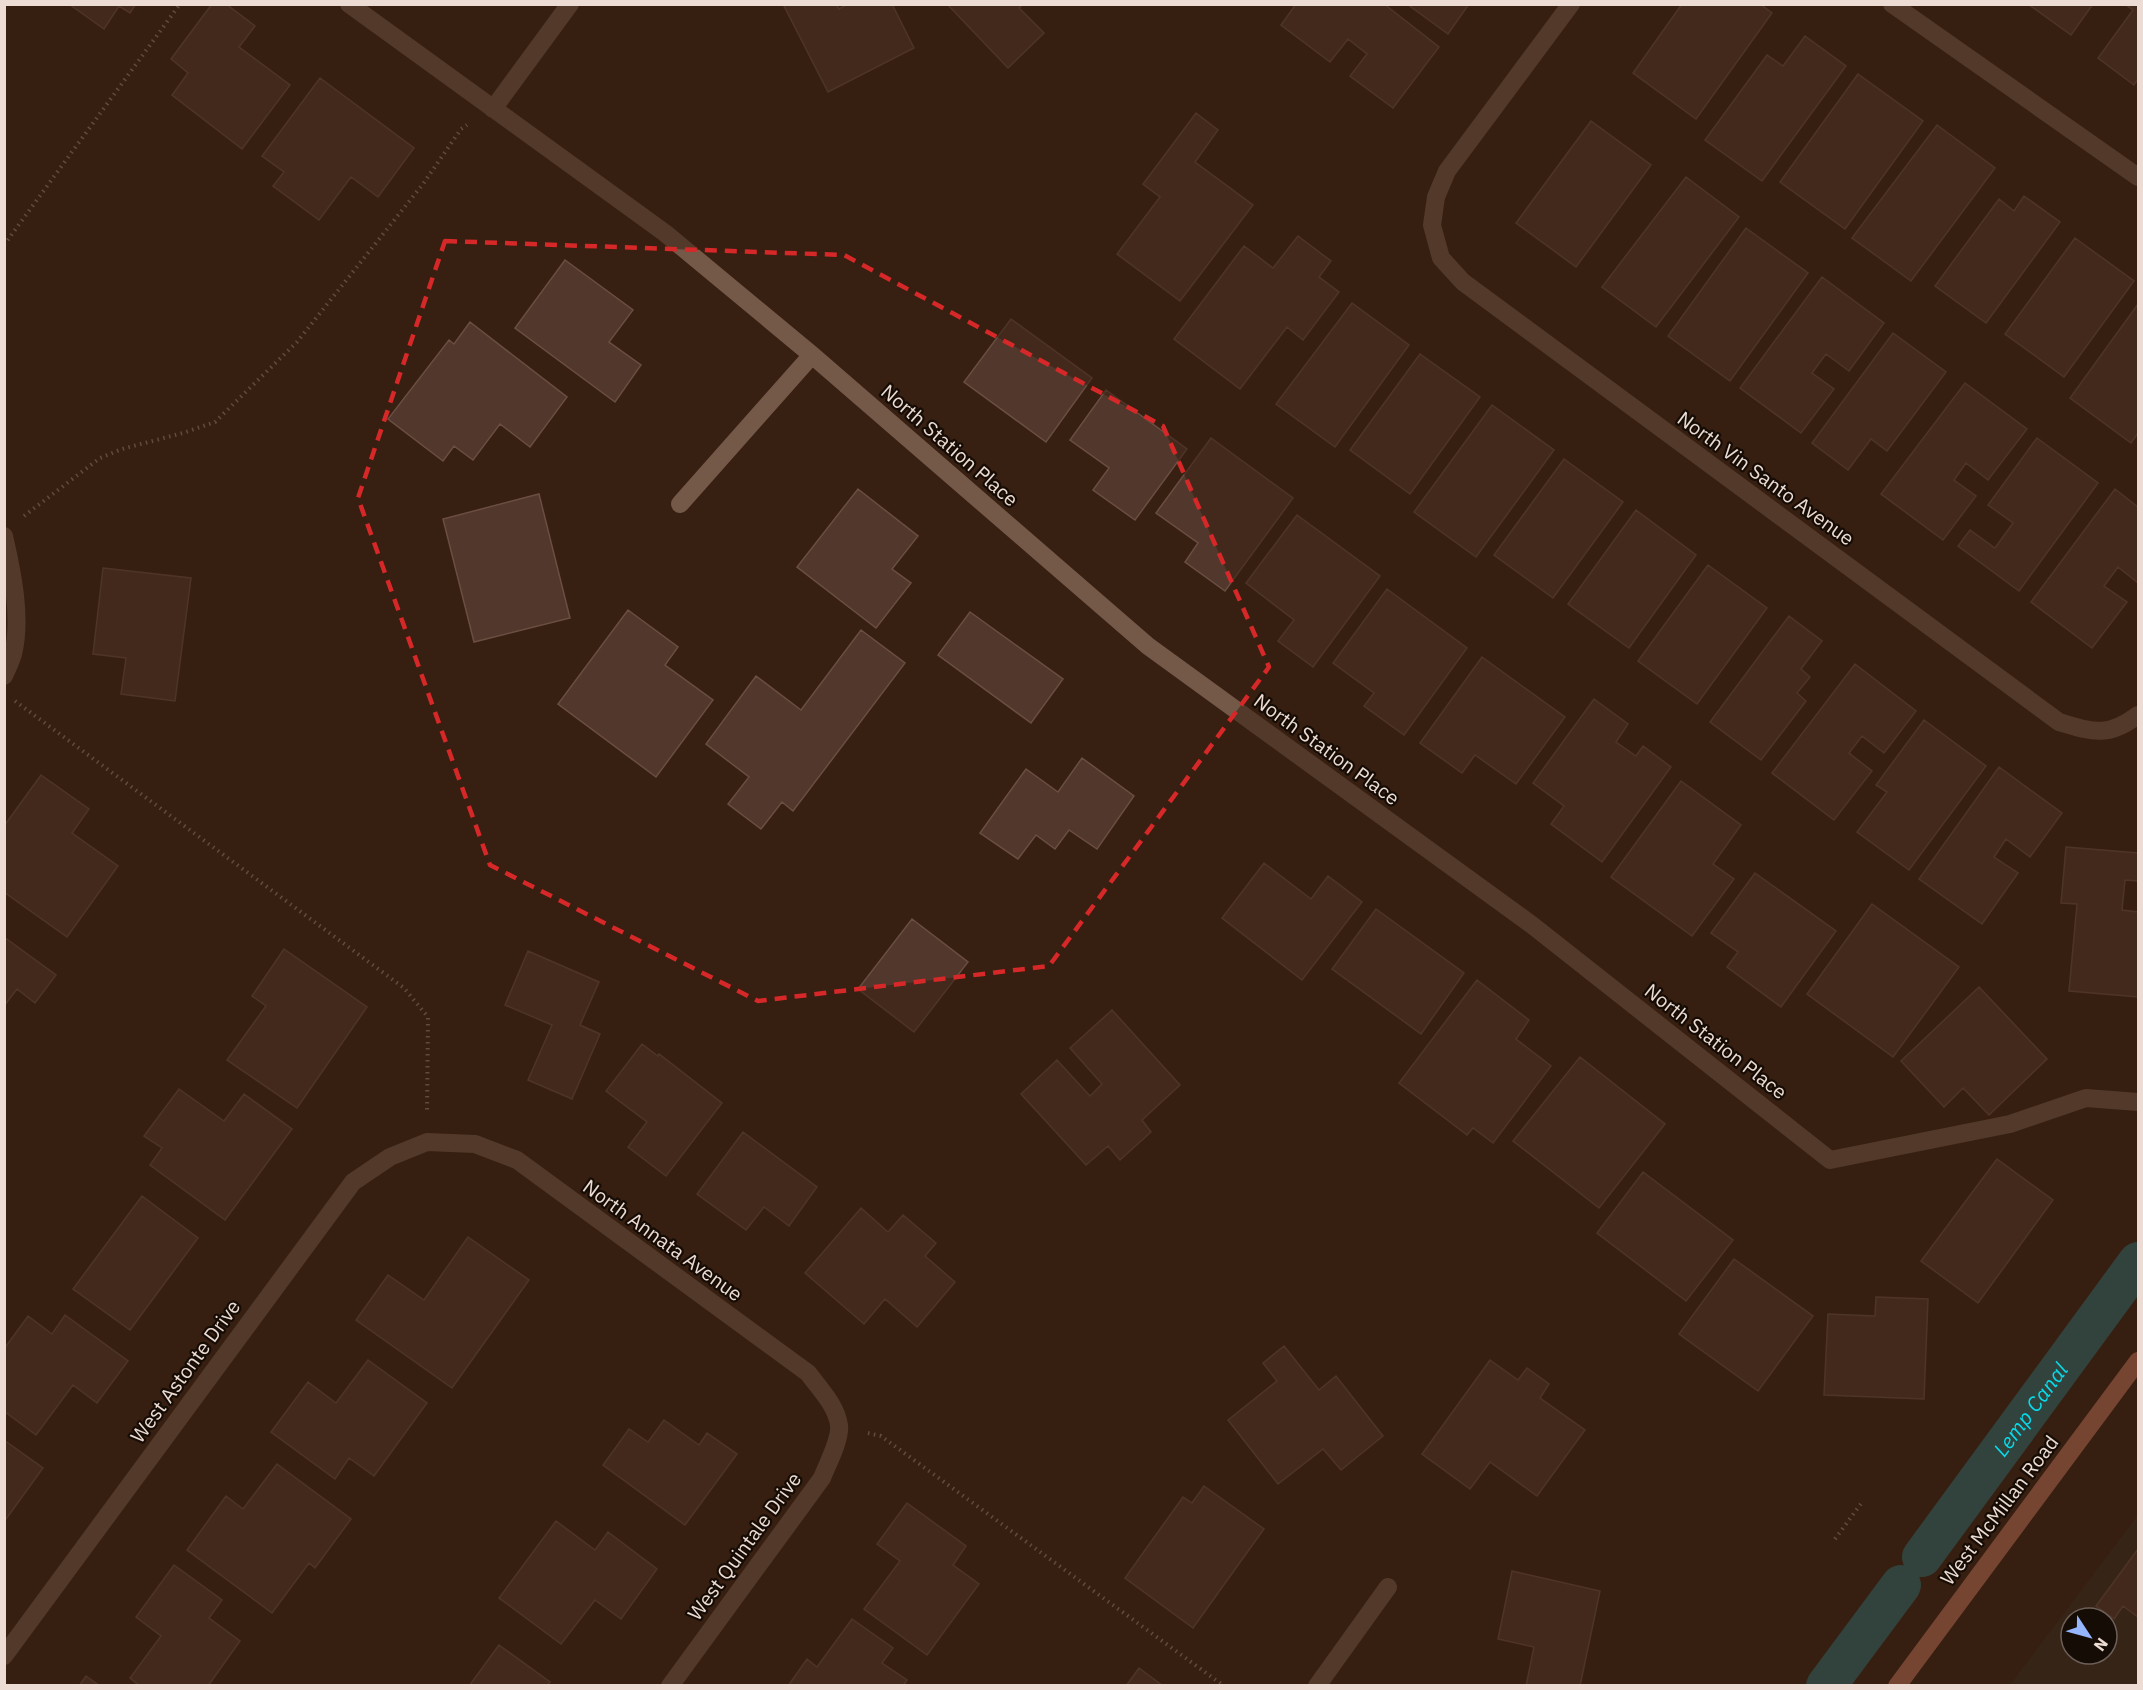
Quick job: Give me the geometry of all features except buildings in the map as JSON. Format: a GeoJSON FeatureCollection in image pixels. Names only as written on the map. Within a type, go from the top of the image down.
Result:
{"type":"FeatureCollection","features":[{"type":"Feature","properties":{"kind":"main road","name":"West McMillan Road"},"geometry":{"type":"LineString","coordinates":[[1897,1686],[2139,1361]]}},
{"type":"Feature","properties":{"kind":"street","name":"North Station Place"},"geometry":{"type":"LineString","coordinates":[[349,4],[664,233],[812,356],[1148,646],[1532,925],[1830,1160],[2010,1125],[2086,1098],[2139,1102]]}},
{"type":"Feature","properties":{"kind":"street"},"geometry":{"type":"LineString","coordinates":[[493,109],[570,4]]}},
{"type":"Feature","properties":{"kind":"street","name":"North Vin Santo Avenue"},"geometry":{"type":"LineString","coordinates":[[1572,4],[1448,171],[1436,197],[1432,225],[1441,258],[1463,282],[2059,722],[2103,732],[2125,725],[2139,715]]}},
{"type":"Feature","properties":{"kind":"street"},"geometry":{"type":"LineString","coordinates":[[1892,4],[2139,177]]}},
{"type":"Feature","properties":{"kind":"street"},"geometry":{"type":"LineString","coordinates":[[680,504],[812,356]]}},
{"type":"Feature","properties":{"kind":"street"},"geometry":{"type":"LineString","coordinates":[[4,536],[12,570],[16,616],[13,652],[4,676]]}},
{"type":"Feature","properties":{"kind":"street","name":"North Annata Avenue"},"geometry":{"type":"LineString","coordinates":[[427,1142],[475,1144],[517,1160],[808,1373],[829,1399],[839,1426]]}},
{"type":"Feature","properties":{"kind":"street","name":"West Astonte Drive"},"geometry":{"type":"LineString","coordinates":[[4,1656],[353,1182],[390,1157],[427,1142]]}},
{"type":"Feature","properties":{"kind":"street","name":"West Quintale Drive"},"geometry":{"type":"LineString","coordinates":[[670,1686],[822,1478],[832,1454],[839,1426]]}},
{"type":"Feature","properties":{"kind":"street"},"geometry":{"type":"LineString","coordinates":[[1317,1686],[1388,1587]]}},
{"type":"Feature","properties":{"kind":"path"},"geometry":{"type":"LineString","coordinates":[[4,245],[180,4]]}},
{"type":"Feature","properties":{"kind":"path"},"geometry":{"type":"LineString","coordinates":[[23,517],[100,458],[122,449],[183,434],[215,422],[297,342],[423,184],[461,129],[493,109]]}},
{"type":"Feature","properties":{"kind":"path"},"geometry":{"type":"LineString","coordinates":[[14,701],[404,988],[428,1017],[427,1142]]}},
{"type":"Feature","properties":{"kind":"path"},"geometry":{"type":"LineString","coordinates":[[839,1426],[881,1436],[1224,1686]]}},
{"type":"Feature","properties":{"kind":"path"},"geometry":{"type":"LineString","coordinates":[[1835,1539],[1863,1501]]}},
{"type":"Feature","properties":{"kind":"highlighted area"},"geometry":{"type":"Polygon","coordinates":[[[445,241],[844,255],[1163,426],[1269,667],[1049,966],[758,1001],[490,865],[358,498],[445,241]]]}},
{"type":"Feature","properties":{"kind":"shaded area"},"geometry":{"type":"Polygon","coordinates":[[[2138,1515],[2138,1685],[2010,1685],[2059,1620],[2059,1666],[2119,1666],[2119,1606],[2069,1606],[2138,1515]]]}},
{"type":"Feature","properties":{"kind":"waterway","name":"Lemp Canal"},"geometry":{"type":"LineString","coordinates":[[1922,1557],[2138,1262]]}},
{"type":"Feature","properties":{"kind":"waterway","name":"Lemp Canal"},"geometry":{"type":"LineString","coordinates":[[1826,1686],[1901,1585]]}}]}
